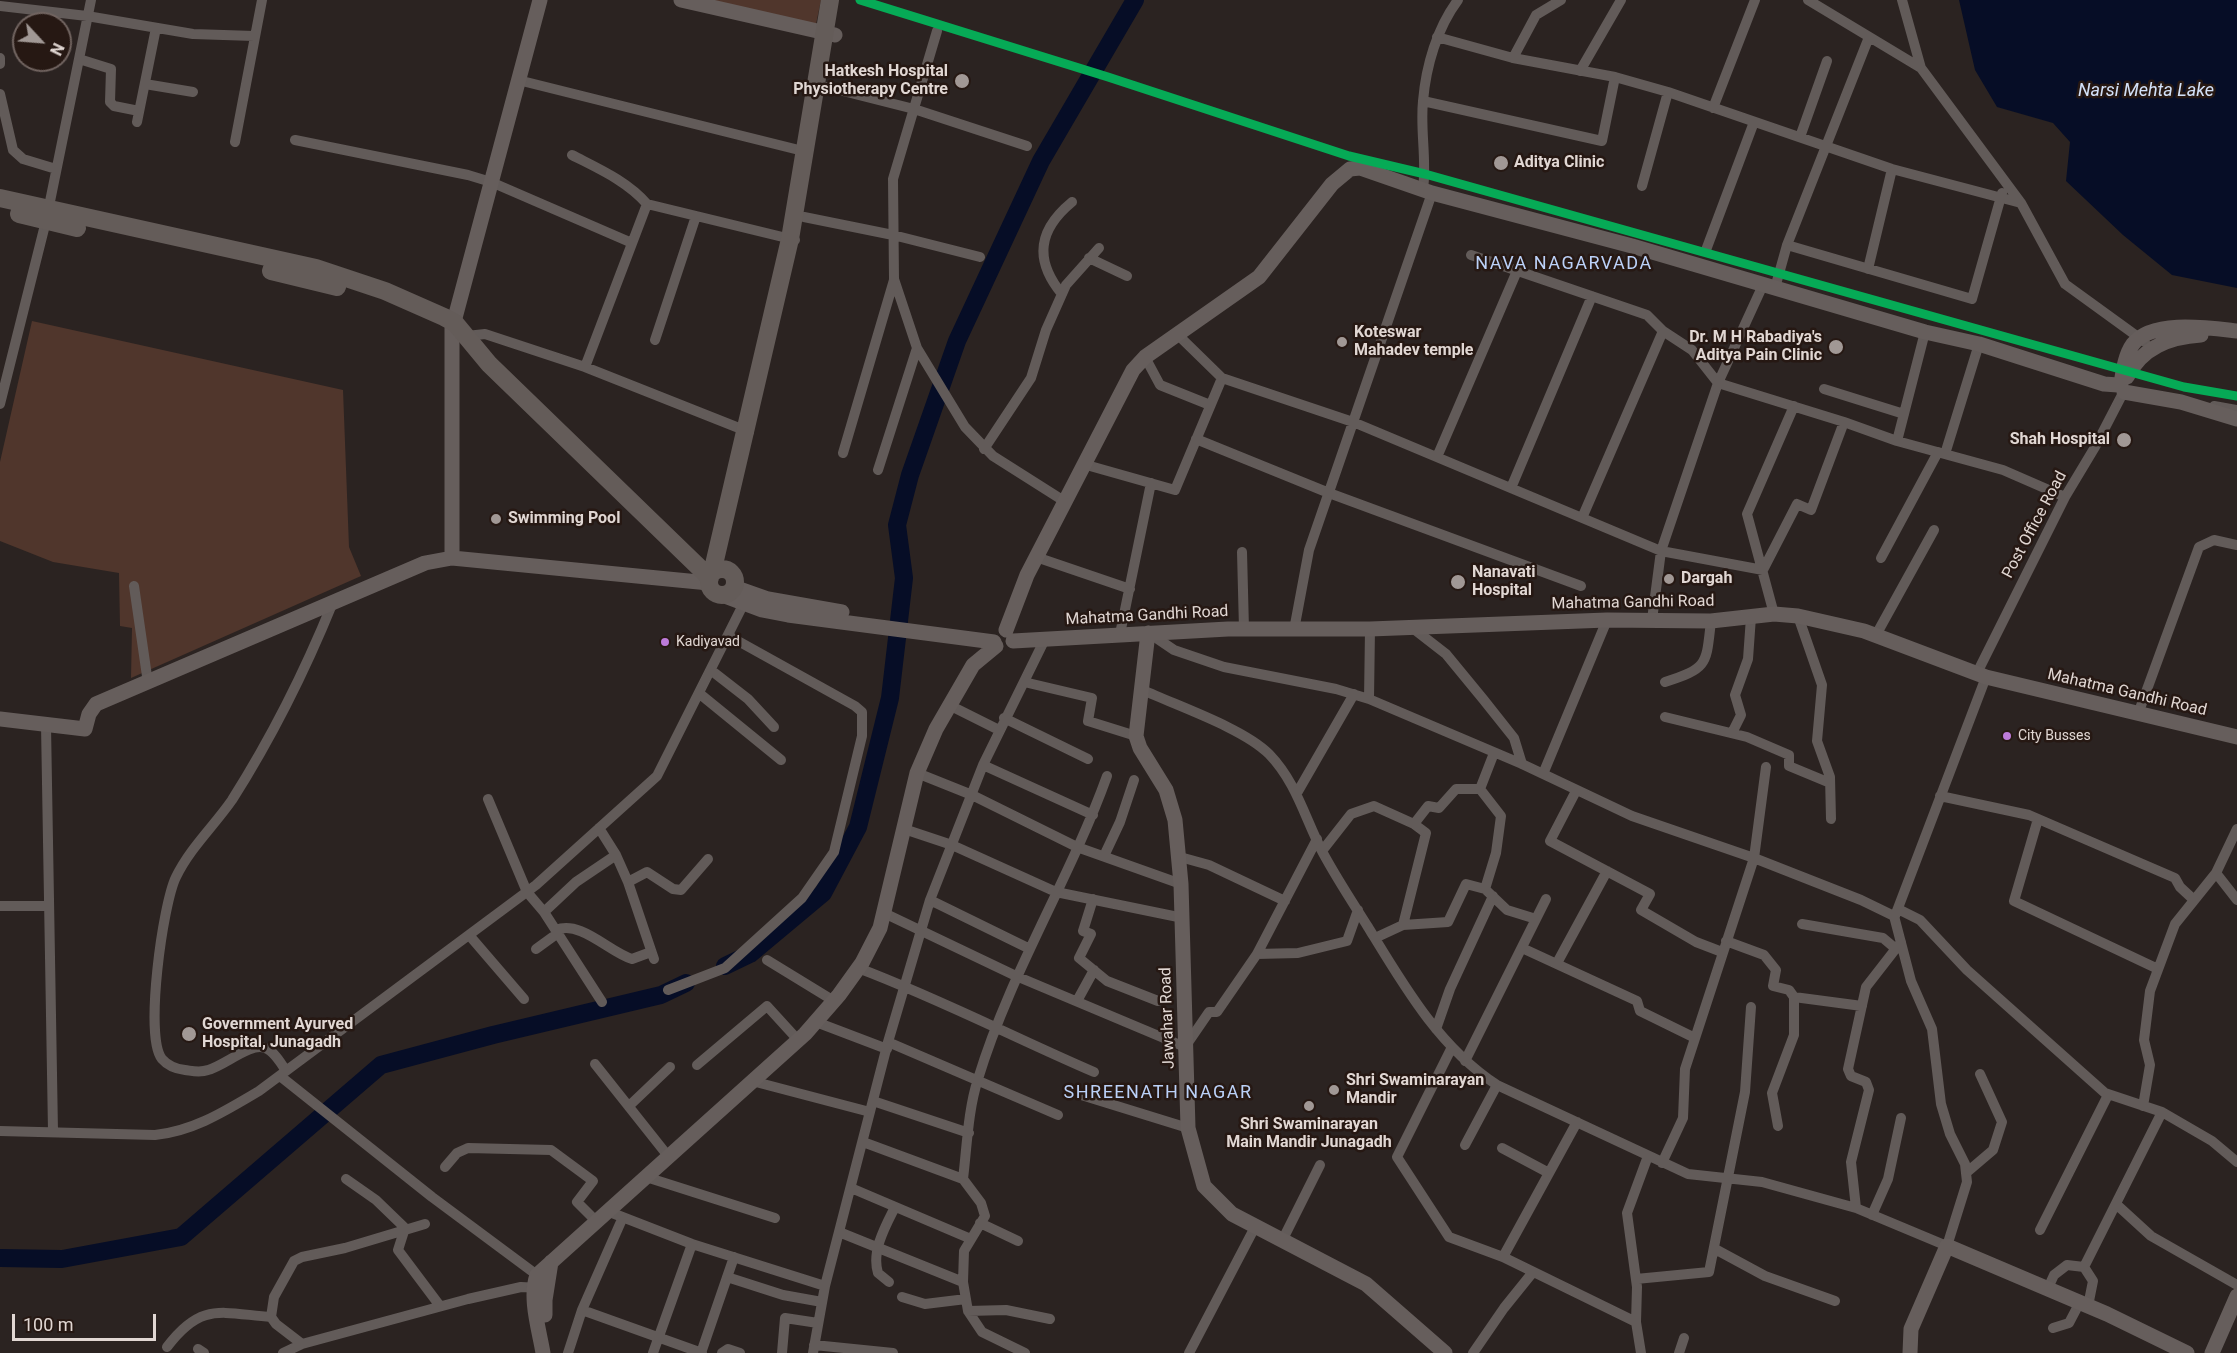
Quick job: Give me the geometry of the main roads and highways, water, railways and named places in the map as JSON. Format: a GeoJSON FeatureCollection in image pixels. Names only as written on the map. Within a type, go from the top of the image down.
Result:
{"type":"FeatureCollection","features":[{"type":"Feature","properties":{"kind":"main road"},"geometry":{"type":"LineString","coordinates":[[794,240],[804,217],[827,87],[831,34],[830,0]]}},
{"type":"Feature","properties":{"kind":"main road"},"geometry":{"type":"LineString","coordinates":[[713,576],[750,433],[794,240],[807,152],[840,0]]}},
{"type":"Feature","properties":{"kind":"main road"},"geometry":{"type":"LineString","coordinates":[[0,198],[47,215],[320,282],[380,299],[460,331],[489,364],[713,576]]}},
{"type":"Feature","properties":{"kind":"main road"},"geometry":{"type":"LineString","coordinates":[[0,210],[47,215]]}},
{"type":"Feature","properties":{"kind":"main road"},"geometry":{"type":"LineString","coordinates":[[713,576],[731,573],[737,595]]}},
{"type":"Feature","properties":{"kind":"water","name":"Narsi Mehta Lake"},"geometry":{"type":"Polygon","coordinates":[[[1959,0],[2237,0],[2237,288],[2172,275],[2123,235],[2066,181],[2070,142],[2053,123],[1997,107],[1975,70],[1959,0]]]}},
{"type":"Feature","properties":{"kind":"waterway"},"geometry":{"type":"LineString","coordinates":[[725,966],[750,954],[823,893],[858,827],[890,698],[904,578],[897,525],[910,475],[957,341],[1041,161],[1135,0]]}},
{"type":"Feature","properties":{"kind":"waterway"},"geometry":{"type":"LineString","coordinates":[[0,1258],[62,1259],[181,1237],[381,1065],[493,1035],[661,995],[686,983]]}},
{"type":"Feature","properties":{"kind":"place","name":"Hatkesh Hospital Physiotherapy Centre"},"geometry":{"type":"Point","coordinates":[962,81]}},
{"type":"Feature","properties":{"kind":"place","name":"Aditya Clinic"},"geometry":{"type":"Point","coordinates":[1501,163]}},
{"type":"Feature","properties":{"kind":"place","name":"Koteswar Mahadev temple"},"geometry":{"type":"Point","coordinates":[1342,342]}},
{"type":"Feature","properties":{"kind":"place","name":"Dr. M H Rabadiya's Aditya Pain Clinic"},"geometry":{"type":"Point","coordinates":[1836,347]}},
{"type":"Feature","properties":{"kind":"place","name":"Shah Hospital"},"geometry":{"type":"Point","coordinates":[2124,440]}},
{"type":"Feature","properties":{"kind":"place","name":"Swimming Pool"},"geometry":{"type":"Point","coordinates":[496,519]}},
{"type":"Feature","properties":{"kind":"place","name":"Dargah"},"geometry":{"type":"Point","coordinates":[1669,579]}},
{"type":"Feature","properties":{"kind":"place","name":"Nanavati Hospital"},"geometry":{"type":"Point","coordinates":[1458,582]}},
{"type":"Feature","properties":{"kind":"place","name":"Kadiyavad"},"geometry":{"type":"Point","coordinates":[665,642]}},
{"type":"Feature","properties":{"kind":"place","name":"City Busses"},"geometry":{"type":"Point","coordinates":[2007,736]}},
{"type":"Feature","properties":{"kind":"place","name":"Government Ayurved Hospital, Junagadh"},"geometry":{"type":"Point","coordinates":[189,1034]}},
{"type":"Feature","properties":{"kind":"place","name":"Shri Swaminarayan Mandir"},"geometry":{"type":"Point","coordinates":[1334,1090]}},
{"type":"Feature","properties":{"kind":"place","name":"Shri Swaminarayan Main Mandir Junagadh"},"geometry":{"type":"Point","coordinates":[1309,1106]}},
{"type":"Feature","properties":{"kind":"district","name":"NAVA NAGARVADA"},"geometry":{"type":"Point","coordinates":[1564,264]}},
{"type":"Feature","properties":{"kind":"district","name":"SHREENATH NAGAR"},"geometry":{"type":"Point","coordinates":[1158,1093]}}]}
